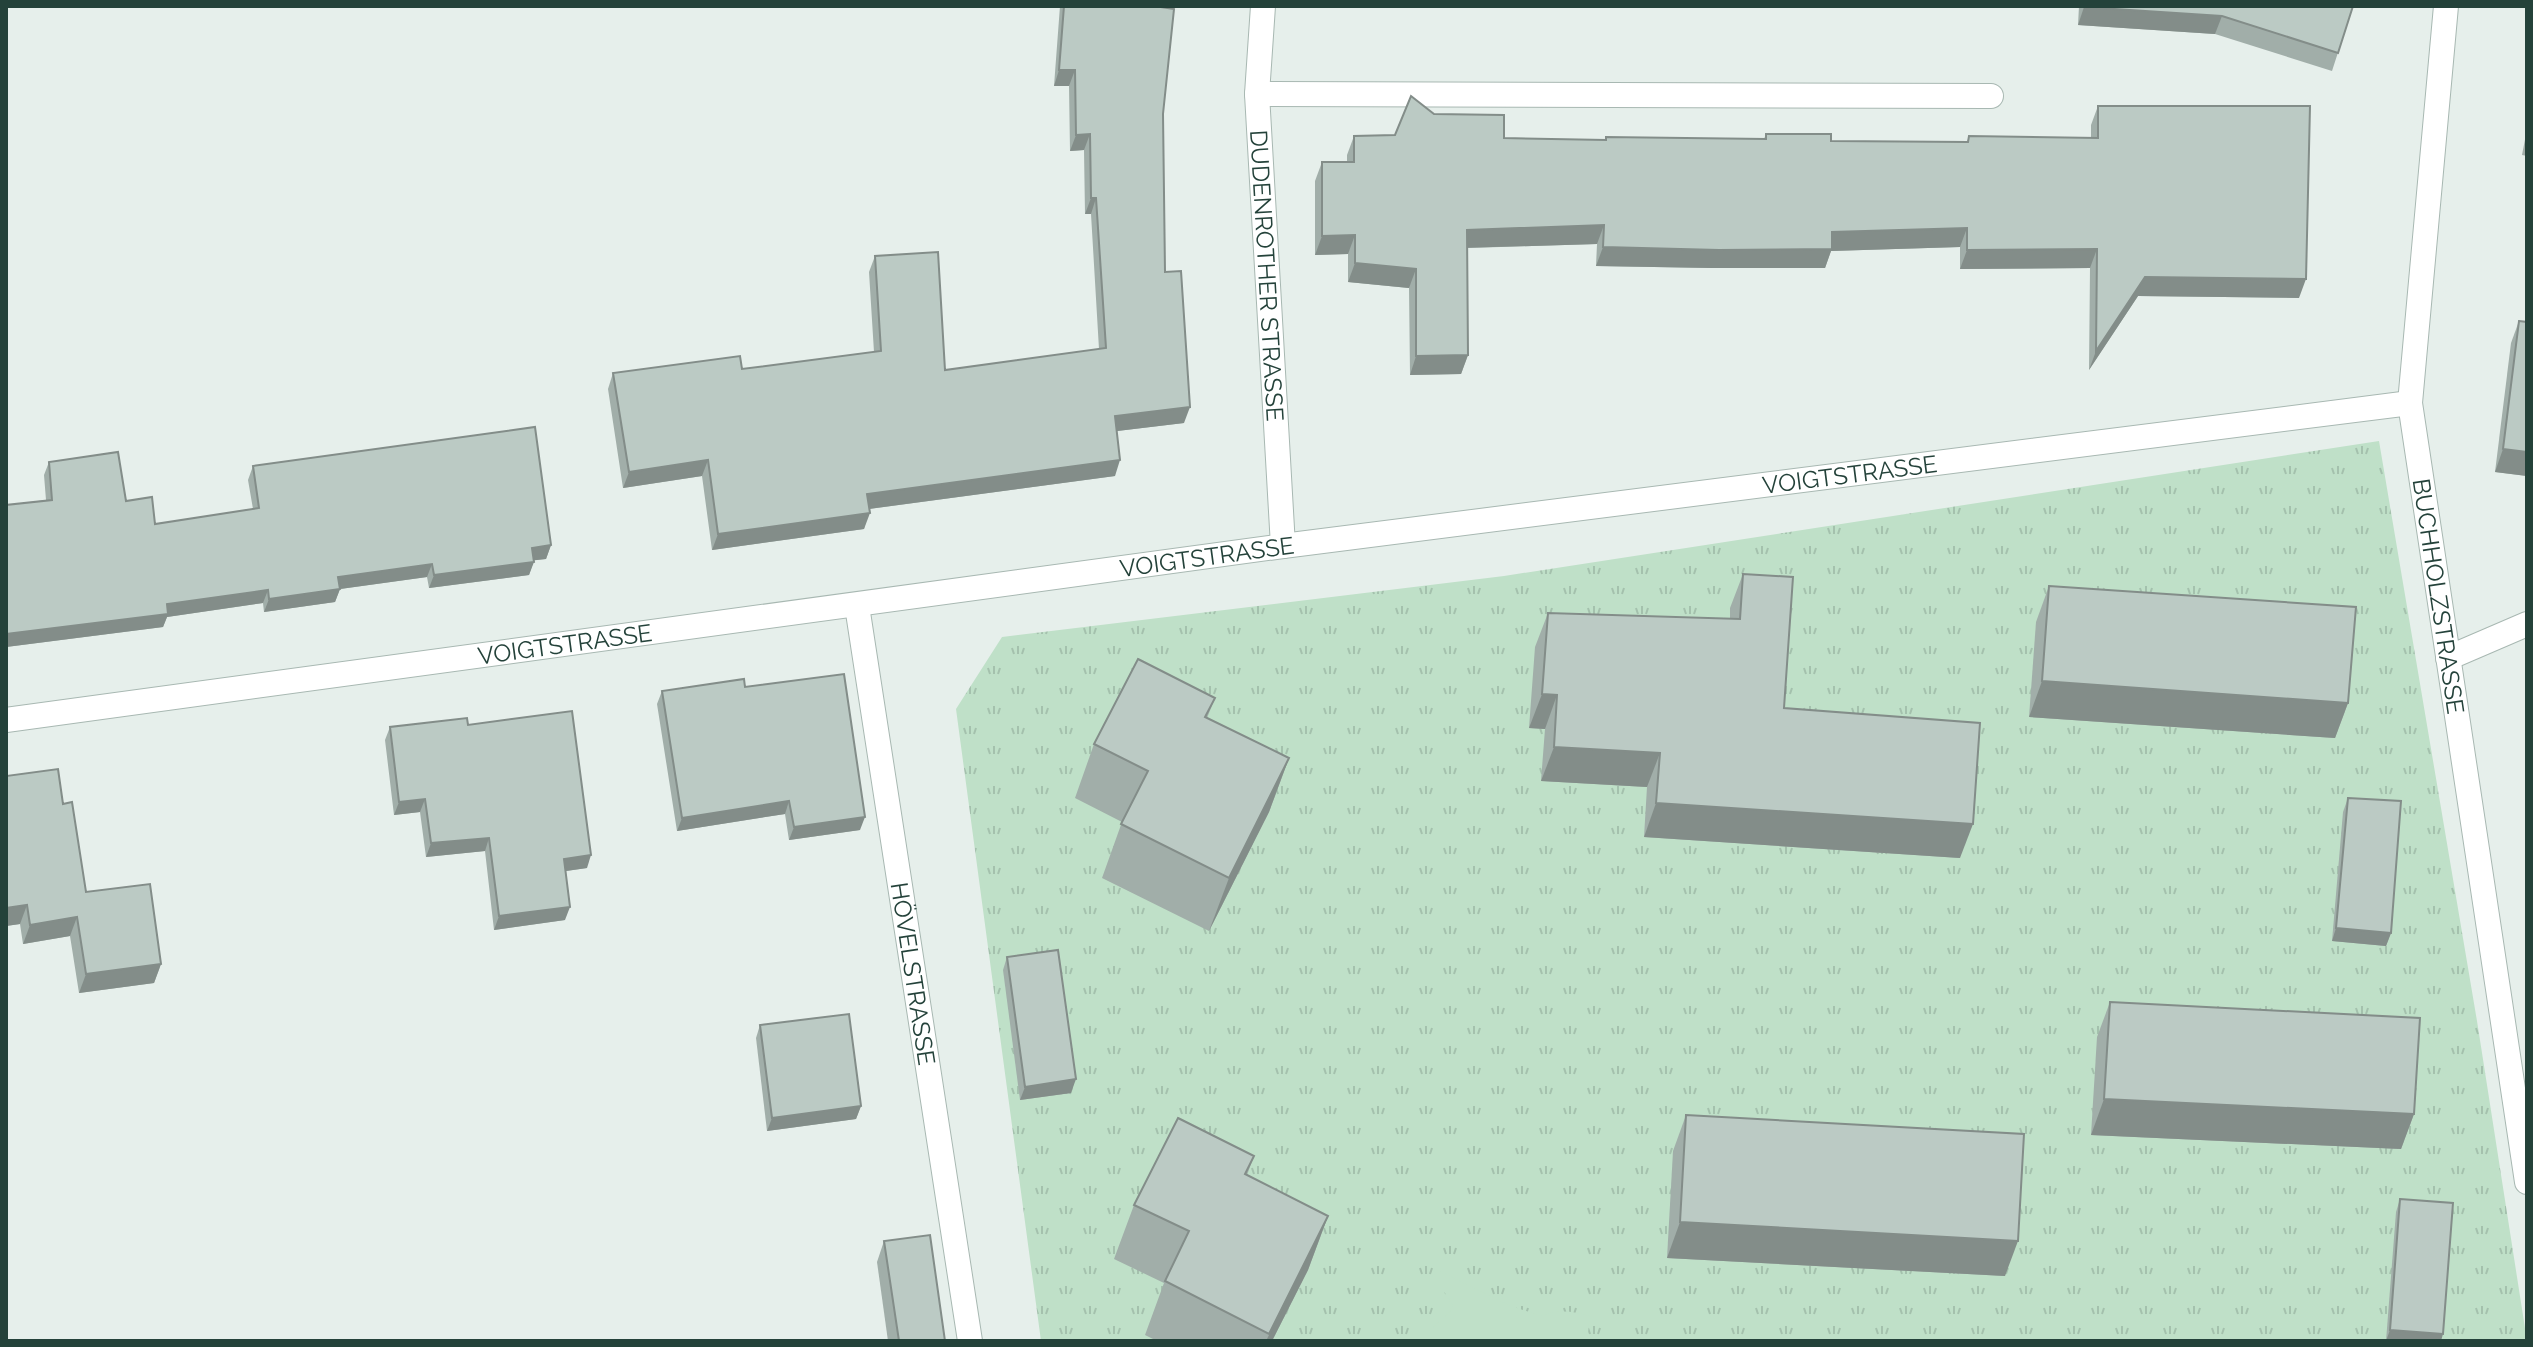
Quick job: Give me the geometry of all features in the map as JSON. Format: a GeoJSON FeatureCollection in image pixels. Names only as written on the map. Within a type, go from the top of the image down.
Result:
{"type":"FeatureCollection","features":[{"type":"Feature","properties":{"kind":"street","name":"DUDENROTHER STRASSE"},"geometry":{"type":"LineString","coordinates":[[1263,6],[1257,94],[1283,546]]}},
{"type":"Feature","properties":{"kind":"street","name":"BUCHHOLZSTRASSE"},"geometry":{"type":"LineString","coordinates":[[2446,6],[2410,403],[2527,1182]]}},
{"type":"Feature","properties":{"kind":"street"},"geometry":{"type":"LineString","coordinates":[[1257,94],[1991,96]]}},
{"type":"Feature","properties":{"kind":"street","name":"VOIGTSTRASSE"},"geometry":{"type":"LineString","coordinates":[[6,720],[1283,546],[2410,403]]}},
{"type":"Feature","properties":{"kind":"street","name":"HÖVELSTRASSE"},"geometry":{"type":"LineString","coordinates":[[857,606],[970,1341]]}},
{"type":"Feature","properties":{"kind":"street"},"geometry":{"type":"LineString","coordinates":[[2448,658],[2527,624]]}},
{"type":"Feature","properties":{"kind":"green space"},"geometry":{"type":"Polygon","coordinates":[[[2379,441],[2477,1021],[2527,1341],[1041,1341],[956,709],[1002,637],[1504,576],[2379,441]]]}},
{"type":"Feature","properties":{"kind":"green space"},"geometry":{"type":"Polygon","coordinates":[[[1435,1269],[1511,1306],[1541,1316],[1565,1312],[1590,1316],[1587,1341],[1428,1341],[1430,1330],[1454,1308],[1431,1279],[1435,1269]]]}},
{"type":"Feature","properties":{"kind":"building"},"geometry":{"type":"Polygon","coordinates":[[[1064,6],[1154,6],[1174,9],[1163,114],[1165,272],[1181,271],[1190,407],[1115,416],[1120,460],[867,494],[870,513],[718,534],[708,460],[629,472],[613,373],[740,356],[742,369],[881,351],[875,256],[938,252],[945,370],[1106,348],[1096,198],[1091,198],[1090,134],[1076,135],[1075,70],[1059,70],[1064,6]]]}},
{"type":"Feature","properties":{"kind":"building"},"geometry":{"type":"Polygon","coordinates":[[[2084,6],[2353,6],[2338,53],[2222,16],[2084,6]]]}},
{"type":"Feature","properties":{"kind":"building"},"geometry":{"type":"Polygon","coordinates":[[[1411,96],[1434,114],[1504,115],[1504,138],[1606,140],[1606,137],[1766,139],[1766,134],[1831,134],[1831,141],[1968,142],[1969,136],[2098,138],[2098,106],[2310,106],[2306,279],[2145,277],[2096,351],[2097,249],[1967,250],[1967,228],[1832,232],[1832,249],[1719,250],[1603,247],[1604,225],[1467,230],[1468,355],[1416,356],[1416,269],[1355,263],[1355,235],[1322,236],[1322,162],[1354,162],[1354,136],[1395,135],[1411,96]]]}},
{"type":"Feature","properties":{"kind":"building"},"geometry":{"type":"Polygon","coordinates":[[[2519,321],[2527,322],[2527,452],[2503,449],[2519,321]]]}},
{"type":"Feature","properties":{"kind":"building"},"geometry":{"type":"Polygon","coordinates":[[[535,427],[551,545],[532,548],[534,562],[434,575],[432,564],[338,577],[340,589],[269,599],[268,590],[167,604],[168,614],[6,634],[6,505],[52,500],[49,462],[118,452],[126,501],[152,497],[155,524],[259,508],[253,466],[535,427]]]}},
{"type":"Feature","properties":{"kind":"building"},"geometry":{"type":"Polygon","coordinates":[[[1743,574],[1793,577],[1784,708],[1980,723],[1973,824],[1656,803],[1660,753],[1554,747],[1557,695],[1542,694],[1548,613],[1740,619],[1743,574]]]}},
{"type":"Feature","properties":{"kind":"building"},"geometry":{"type":"Polygon","coordinates":[[[2049,586],[2356,607],[2348,703],[2042,681],[2049,586]]]}},
{"type":"Feature","properties":{"kind":"building"},"geometry":{"type":"Polygon","coordinates":[[[1138,659],[1215,698],[1205,717],[1289,758],[1229,878],[1121,824],[1148,771],[1094,744],[1138,659]]]}},
{"type":"Feature","properties":{"kind":"building"},"geometry":{"type":"Polygon","coordinates":[[[844,674],[865,817],[794,827],[789,801],[682,818],[662,691],[744,679],[745,687],[844,674]]]}},
{"type":"Feature","properties":{"kind":"building"},"geometry":{"type":"Polygon","coordinates":[[[572,711],[591,855],[564,859],[570,907],[499,916],[489,838],[431,843],[425,799],[399,802],[390,727],[467,718],[468,725],[572,711]]]}},
{"type":"Feature","properties":{"kind":"building"},"geometry":{"type":"Polygon","coordinates":[[[58,769],[63,804],[72,802],[86,892],[150,884],[161,964],[86,974],[77,917],[30,925],[27,905],[6,908],[6,776],[58,769]]]}},
{"type":"Feature","properties":{"kind":"building"},"geometry":{"type":"Polygon","coordinates":[[[2348,798],[2401,801],[2391,933],[2336,928],[2348,798]]]}},
{"type":"Feature","properties":{"kind":"building"},"geometry":{"type":"Polygon","coordinates":[[[1058,950],[1076,1079],[1025,1087],[1007,957],[1058,950]]]}},
{"type":"Feature","properties":{"kind":"building"},"geometry":{"type":"Polygon","coordinates":[[[2110,1002],[2420,1018],[2414,1114],[2104,1099],[2110,1002]]]}},
{"type":"Feature","properties":{"kind":"building"},"geometry":{"type":"Polygon","coordinates":[[[849,1014],[861,1106],[772,1118],[760,1025],[849,1014]]]}},
{"type":"Feature","properties":{"kind":"building"},"geometry":{"type":"Polygon","coordinates":[[[1686,1115],[2024,1134],[2018,1241],[1680,1222],[1686,1115]]]}},
{"type":"Feature","properties":{"kind":"building"},"geometry":{"type":"Polygon","coordinates":[[[1178,1118],[1254,1156],[1245,1174],[1328,1216],[1269,1334],[1165,1281],[1189,1231],[1134,1205],[1178,1118]]]}},
{"type":"Feature","properties":{"kind":"building"},"geometry":{"type":"Polygon","coordinates":[[[2400,1199],[2453,1203],[2443,1334],[2390,1330],[2400,1199]]]}},
{"type":"Feature","properties":{"kind":"building"},"geometry":{"type":"Polygon","coordinates":[[[930,1235],[945,1341],[899,1341],[884,1241],[930,1235]]]}}]}
